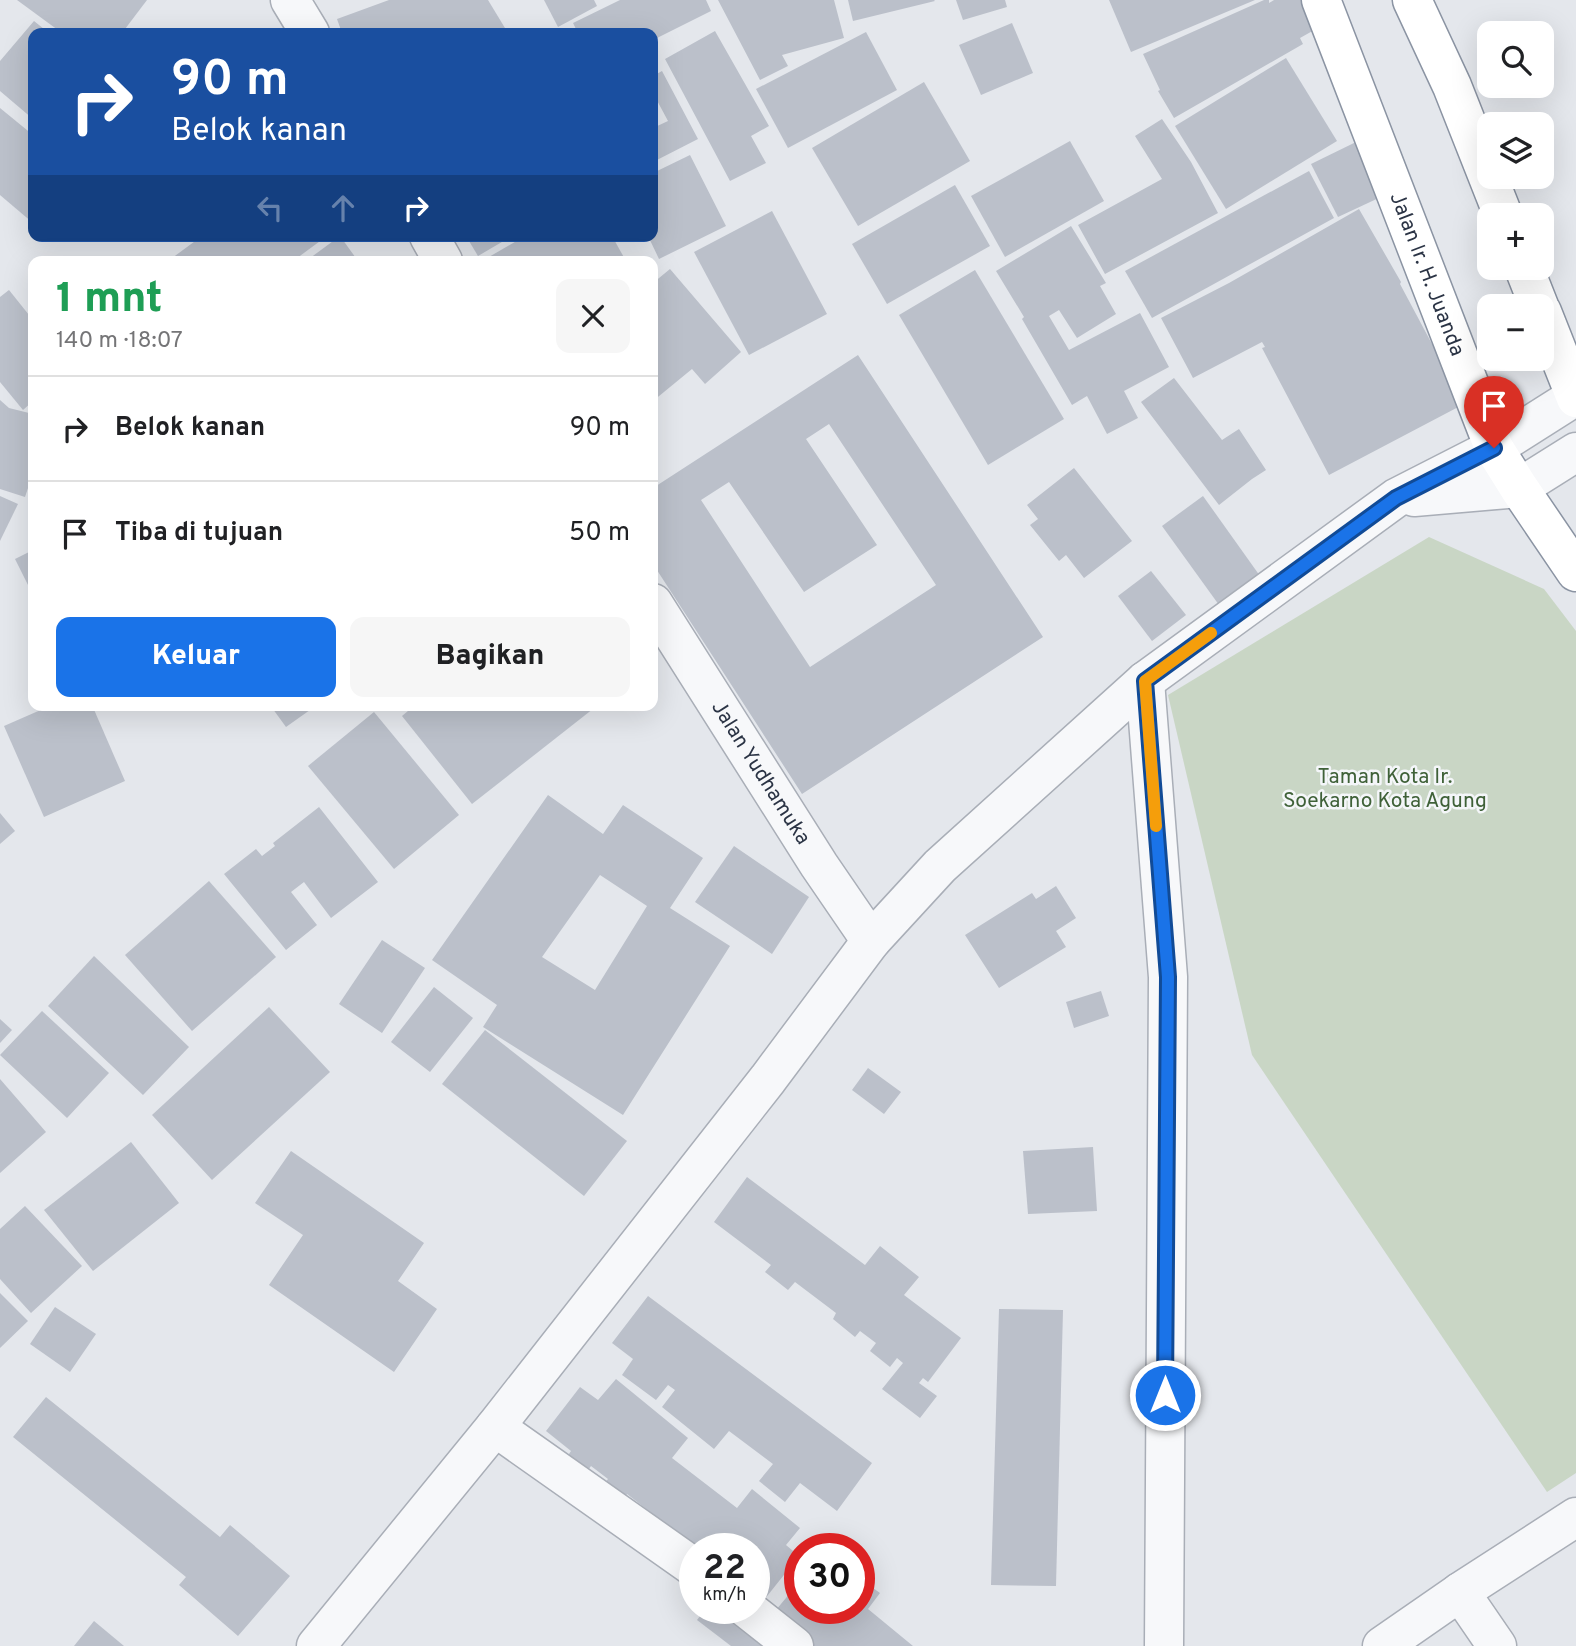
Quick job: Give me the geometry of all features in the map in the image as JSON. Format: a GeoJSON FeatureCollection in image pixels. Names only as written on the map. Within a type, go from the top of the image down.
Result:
{"type":"FeatureCollection","features":[{"type":"Feature","properties":{"kind":"highway","name":"Jalan Ir. H. Juanda"},"geometry":{"type":"LineString","coordinates":[[1321,0],[1494,448],[1576,572]]}},
{"type":"Feature","properties":{"kind":"highway"},"geometry":{"type":"LineString","coordinates":[[1412,0],[1452,86],[1498,203]]}},
{"type":"Feature","properties":{"kind":"highway"},"geometry":{"type":"LineString","coordinates":[[1554,342],[1576,397]]}},
{"type":"Feature","properties":{"kind":"street"},"geometry":{"type":"LineString","coordinates":[[290,0],[307,28]]}},
{"type":"Feature","properties":{"kind":"street"},"geometry":{"type":"LineString","coordinates":[[316,1646],[495,1427],[768,1079],[871,941],[940,866],[1145,681],[1396,498],[1494,448],[1576,397]]}},
{"type":"Feature","properties":{"kind":"street"},"geometry":{"type":"LineString","coordinates":[[1396,498],[1519,488],[1576,452]]}},
{"type":"Feature","properties":{"kind":"street","name":"Jalan Yudhamuka"},"geometry":{"type":"LineString","coordinates":[[658,611],[819,865],[871,941]]}},
{"type":"Feature","properties":{"kind":"street"},"geometry":{"type":"LineString","coordinates":[[1145,681],[1168,977],[1164,1646]]}},
{"type":"Feature","properties":{"kind":"street"},"geometry":{"type":"LineString","coordinates":[[495,1427],[679,1557]]}},
{"type":"Feature","properties":{"kind":"street"},"geometry":{"type":"LineString","coordinates":[[1382,1646],[1576,1517]]}},
{"type":"Feature","properties":{"kind":"street"},"geometry":{"type":"LineString","coordinates":[[1460,1592],[1497,1646]]}},
{"type":"Feature","properties":{"kind":"street"},"geometry":{"type":"LineString","coordinates":[[766,1624],[794,1646]]}},
{"type":"Feature","properties":{"kind":"green space","name":"Taman Kota Ir. Soekarno Kota Agung"},"geometry":{"type":"Polygon","coordinates":[[[1429,537],[1544,589],[1576,631],[1576,1473],[1547,1492],[1252,1055],[1168,695],[1429,537]]]}},
{"type":"Feature","properties":{"kind":"building"},"geometry":{"type":"Polygon","coordinates":[[[17,0],[147,0],[126,28],[55,28],[17,0]]]}},
{"type":"Feature","properties":{"kind":"building"},"geometry":{"type":"Polygon","coordinates":[[[389,0],[488,0],[505,28],[340,28],[337,19],[389,0]]]}},
{"type":"Feature","properties":{"kind":"building"},"geometry":{"type":"Polygon","coordinates":[[[544,0],[594,0],[597,6],[558,27],[544,0]]]}},
{"type":"Feature","properties":{"kind":"building"},"geometry":{"type":"Polygon","coordinates":[[[620,0],[706,0],[711,11],[658,38],[658,28],[576,28],[573,23],[620,0]]]}},
{"type":"Feature","properties":{"kind":"building"},"geometry":{"type":"Polygon","coordinates":[[[718,0],[834,0],[844,38],[782,55],[788,66],[760,80],[718,0]]]}},
{"type":"Feature","properties":{"kind":"building"},"geometry":{"type":"Polygon","coordinates":[[[848,0],[934,0],[935,1],[853,21],[848,0]]]}},
{"type":"Feature","properties":{"kind":"building"},"geometry":{"type":"Polygon","coordinates":[[[956,0],[1005,0],[1007,7],[963,20],[956,0]]]}},
{"type":"Feature","properties":{"kind":"building"},"geometry":{"type":"Polygon","coordinates":[[[1109,0],[1255,0],[1131,52],[1109,0]]]}},
{"type":"Feature","properties":{"kind":"building"},"geometry":{"type":"Polygon","coordinates":[[[1269,0],[1269,3],[1274,0],[1315,0],[1316,29],[1300,38],[1303,44],[1174,118],[1158,91],[1160,90],[1143,54],[1269,0]]]}},
{"type":"Feature","properties":{"kind":"building"},"geometry":{"type":"Polygon","coordinates":[[[34,21],[43,28],[28,28],[34,21]]]}},
{"type":"Feature","properties":{"kind":"building"},"geometry":{"type":"Polygon","coordinates":[[[1012,23],[1033,73],[981,95],[959,45],[1012,23]]]}},
{"type":"Feature","properties":{"kind":"building"},"geometry":{"type":"Polygon","coordinates":[[[28,28],[28,115],[0,91],[0,61],[28,28]]]}},
{"type":"Feature","properties":{"kind":"building"},"geometry":{"type":"Polygon","coordinates":[[[715,31],[769,126],[751,136],[766,163],[730,181],[665,59],[715,31]]]}},
{"type":"Feature","properties":{"kind":"building"},"geometry":{"type":"Polygon","coordinates":[[[866,32],[897,90],[788,148],[756,89],[866,32]]]}},
{"type":"Feature","properties":{"kind":"building"},"geometry":{"type":"Polygon","coordinates":[[[1286,58],[1337,141],[1226,209],[1175,126],[1286,58]]]}},
{"type":"Feature","properties":{"kind":"building"},"geometry":{"type":"Polygon","coordinates":[[[662,71],[698,139],[658,159],[658,126],[668,121],[658,102],[658,73],[662,71]]]}},
{"type":"Feature","properties":{"kind":"building"},"geometry":{"type":"Polygon","coordinates":[[[924,82],[970,161],[858,226],[812,148],[924,82]]]}},
{"type":"Feature","properties":{"kind":"building"},"geometry":{"type":"Polygon","coordinates":[[[0,108],[28,131],[28,219],[0,195],[0,108]]]}},
{"type":"Feature","properties":{"kind":"building"},"geometry":{"type":"Polygon","coordinates":[[[1162,119],[1191,162],[1218,213],[1105,274],[1078,225],[1162,179],[1135,136],[1162,119]]]}},
{"type":"Feature","properties":{"kind":"building"},"geometry":{"type":"Polygon","coordinates":[[[1070,141],[1104,201],[1005,257],[971,196],[1070,141]]]}},
{"type":"Feature","properties":{"kind":"building"},"geometry":{"type":"Polygon","coordinates":[[[1356,142],[1383,196],[1338,217],[1311,164],[1356,142]]]}},
{"type":"Feature","properties":{"kind":"building"},"geometry":{"type":"Polygon","coordinates":[[[690,155],[726,226],[659,259],[651,242],[658,242],[658,171],[690,155]]]}},
{"type":"Feature","properties":{"kind":"building"},"geometry":{"type":"Polygon","coordinates":[[[1309,171],[1334,218],[1152,318],[1125,271],[1309,171]]]}},
{"type":"Feature","properties":{"kind":"building"},"geometry":{"type":"Polygon","coordinates":[[[955,185],[990,246],[887,304],[852,244],[955,185]]]}},
{"type":"Feature","properties":{"kind":"building"},"geometry":{"type":"Polygon","coordinates":[[[1359,209],[1401,282],[1464,404],[1329,475],[1262,348],[1265,347],[1262,342],[1193,378],[1161,318],[1229,283],[1359,209]]]}},
{"type":"Feature","properties":{"kind":"building"},"geometry":{"type":"Polygon","coordinates":[[[772,211],[827,314],[749,355],[694,252],[772,211]]]}},
{"type":"Feature","properties":{"kind":"building"},"geometry":{"type":"Polygon","coordinates":[[[1071,226],[1106,283],[1100,286],[1116,314],[1077,338],[1059,310],[1049,316],[1069,350],[1140,313],[1169,367],[1124,391],[1138,418],[1107,434],[1087,396],[1072,405],[996,271],[1071,226]]]}},
{"type":"Feature","properties":{"kind":"building"},"geometry":{"type":"Polygon","coordinates":[[[194,242],[319,242],[300,256],[175,256],[194,242]]]}},
{"type":"Feature","properties":{"kind":"building"},"geometry":{"type":"Polygon","coordinates":[[[332,242],[344,242],[354,256],[313,256],[332,242]]]}},
{"type":"Feature","properties":{"kind":"building"},"geometry":{"type":"Polygon","coordinates":[[[470,242],[502,242],[478,256],[470,242]]]}},
{"type":"Feature","properties":{"kind":"building"},"geometry":{"type":"Polygon","coordinates":[[[515,242],[615,242],[623,256],[491,256],[515,242]]]}},
{"type":"Feature","properties":{"kind":"building"},"geometry":{"type":"Polygon","coordinates":[[[670,269],[741,352],[705,384],[692,369],[658,397],[658,279],[670,269]]]}},
{"type":"Feature","properties":{"kind":"building"},"geometry":{"type":"Polygon","coordinates":[[[975,270],[1064,419],[988,465],[899,315],[975,270]]]}},
{"type":"Feature","properties":{"kind":"building"},"geometry":{"type":"Polygon","coordinates":[[[9,290],[28,314],[28,406],[23,410],[0,382],[0,297],[9,290]]]}},
{"type":"Feature","properties":{"kind":"building"},"geometry":{"type":"Polygon","coordinates":[[[858,355],[1043,637],[802,794],[658,572],[658,485],[858,355]],[[829,424],[806,439],[877,545],[804,592],[729,482],[701,500],[810,667],[936,585],[829,424]]]}},
{"type":"Feature","properties":{"kind":"building"},"geometry":{"type":"Polygon","coordinates":[[[1174,378],[1222,440],[1239,429],[1266,470],[1219,505],[1141,402],[1174,378]]]}},
{"type":"Feature","properties":{"kind":"building"},"geometry":{"type":"Polygon","coordinates":[[[0,400],[9,408],[28,413],[28,488],[25,497],[0,489],[0,400]]]}},
{"type":"Feature","properties":{"kind":"building"},"geometry":{"type":"Polygon","coordinates":[[[1074,468],[1132,541],[1084,578],[1066,555],[1059,561],[1030,525],[1038,519],[1027,505],[1074,468]]]}},
{"type":"Feature","properties":{"kind":"building"},"geometry":{"type":"Polygon","coordinates":[[[0,496],[18,504],[0,541],[0,496]]]}},
{"type":"Feature","properties":{"kind":"building"},"geometry":{"type":"Polygon","coordinates":[[[1203,496],[1260,576],[1219,605],[1162,526],[1203,496]]]}},
{"type":"Feature","properties":{"kind":"building"},"geometry":{"type":"Polygon","coordinates":[[[28,552],[28,585],[15,559],[28,552]]]}},
{"type":"Feature","properties":{"kind":"building"},"geometry":{"type":"Polygon","coordinates":[[[1151,571],[1186,615],[1152,641],[1118,596],[1151,571]]]}},
{"type":"Feature","properties":{"kind":"building"},"geometry":{"type":"Polygon","coordinates":[[[38,711],[95,711],[125,781],[44,817],[4,726],[38,711]]]}},
{"type":"Feature","properties":{"kind":"building"},"geometry":{"type":"Polygon","coordinates":[[[274,711],[309,711],[286,727],[274,711]]]}},
{"type":"Feature","properties":{"kind":"building"},"geometry":{"type":"Polygon","coordinates":[[[408,711],[590,711],[472,804],[402,716],[408,711]]]}},
{"type":"Feature","properties":{"kind":"building"},"geometry":{"type":"Polygon","coordinates":[[[374,712],[459,815],[394,869],[308,766],[374,712]]]}},
{"type":"Feature","properties":{"kind":"building"},"geometry":{"type":"Polygon","coordinates":[[[548,795],[603,834],[623,805],[703,858],[670,908],[730,946],[623,1115],[483,1027],[497,1005],[432,960],[548,795]],[[600,875],[542,957],[595,990],[647,906],[600,875]]]}},
{"type":"Feature","properties":{"kind":"building"},"geometry":{"type":"Polygon","coordinates":[[[319,807],[378,882],[331,918],[304,882],[291,892],[317,925],[286,950],[224,874],[256,849],[262,856],[275,846],[273,843],[319,807]]]}},
{"type":"Feature","properties":{"kind":"building"},"geometry":{"type":"Polygon","coordinates":[[[0,813],[15,831],[0,844],[0,813]]]}},
{"type":"Feature","properties":{"kind":"building"},"geometry":{"type":"Polygon","coordinates":[[[734,846],[809,897],[772,954],[695,902],[734,846]]]}},
{"type":"Feature","properties":{"kind":"building"},"geometry":{"type":"Polygon","coordinates":[[[209,881],[276,957],[192,1031],[125,955],[209,881]]]}},
{"type":"Feature","properties":{"kind":"building"},"geometry":{"type":"Polygon","coordinates":[[[1056,886],[1076,918],[1056,931],[1066,947],[999,988],[965,935],[1032,893],[1036,899],[1056,886]]]}},
{"type":"Feature","properties":{"kind":"building"},"geometry":{"type":"Polygon","coordinates":[[[382,940],[425,968],[382,1033],[339,1004],[382,940]]]}},
{"type":"Feature","properties":{"kind":"building"},"geometry":{"type":"Polygon","coordinates":[[[94,956],[189,1047],[143,1095],[48,1006],[94,956]]]}},
{"type":"Feature","properties":{"kind":"building"},"geometry":{"type":"Polygon","coordinates":[[[434,987],[473,1018],[430,1072],[391,1042],[434,987]]]}},
{"type":"Feature","properties":{"kind":"building"},"geometry":{"type":"Polygon","coordinates":[[[1101,991],[1109,1016],[1074,1028],[1066,1002],[1101,991]]]}},
{"type":"Feature","properties":{"kind":"building"},"geometry":{"type":"Polygon","coordinates":[[[269,1007],[330,1072],[212,1180],[152,1115],[269,1007]]]}},
{"type":"Feature","properties":{"kind":"building"},"geometry":{"type":"Polygon","coordinates":[[[42,1011],[109,1073],[67,1118],[0,1055],[42,1011]]]}},
{"type":"Feature","properties":{"kind":"building"},"geometry":{"type":"Polygon","coordinates":[[[0,1019],[12,1030],[0,1043],[0,1019]]]}},
{"type":"Feature","properties":{"kind":"building"},"geometry":{"type":"Polygon","coordinates":[[[485,1030],[627,1141],[584,1196],[442,1084],[485,1030]]]}},
{"type":"Feature","properties":{"kind":"building"},"geometry":{"type":"Polygon","coordinates":[[[868,1068],[901,1092],[884,1114],[852,1090],[868,1068]]]}},
{"type":"Feature","properties":{"kind":"building"},"geometry":{"type":"Polygon","coordinates":[[[0,1079],[46,1132],[0,1173],[0,1079]]]}},
{"type":"Feature","properties":{"kind":"building"},"geometry":{"type":"Polygon","coordinates":[[[131,1142],[179,1203],[93,1271],[44,1210],[131,1142]]]}},
{"type":"Feature","properties":{"kind":"building"},"geometry":{"type":"Polygon","coordinates":[[[1093,1147],[1097,1211],[1028,1214],[1023,1151],[1093,1147]]]}},
{"type":"Feature","properties":{"kind":"building"},"geometry":{"type":"Polygon","coordinates":[[[291,1151],[424,1243],[398,1281],[437,1309],[394,1372],[269,1285],[303,1235],[255,1203],[291,1151]]]}},
{"type":"Feature","properties":{"kind":"building"},"geometry":{"type":"Polygon","coordinates":[[[747,1177],[865,1265],[880,1246],[919,1277],[904,1295],[961,1338],[928,1382],[923,1378],[919,1383],[937,1396],[920,1418],[882,1389],[903,1363],[897,1358],[890,1367],[870,1351],[876,1343],[860,1331],[855,1337],[833,1319],[836,1313],[795,1282],[788,1290],[765,1272],[771,1265],[714,1222],[747,1177]]]}},
{"type":"Feature","properties":{"kind":"building"},"geometry":{"type":"Polygon","coordinates":[[[25,1206],[82,1266],[31,1313],[0,1279],[0,1229],[25,1206]]]}},
{"type":"Feature","properties":{"kind":"building"},"geometry":{"type":"Polygon","coordinates":[[[0,1293],[28,1321],[0,1348],[0,1293]]]}},
{"type":"Feature","properties":{"kind":"building"},"geometry":{"type":"Polygon","coordinates":[[[648,1296],[872,1463],[837,1511],[800,1483],[785,1502],[759,1481],[773,1464],[729,1431],[714,1449],[662,1407],[675,1390],[668,1385],[656,1400],[622,1375],[633,1359],[612,1343],[648,1296]]]}},
{"type":"Feature","properties":{"kind":"building"},"geometry":{"type":"Polygon","coordinates":[[[55,1307],[96,1334],[70,1372],[30,1344],[55,1307]]]}},
{"type":"Feature","properties":{"kind":"building"},"geometry":{"type":"Polygon","coordinates":[[[999,1309],[1063,1310],[1056,1586],[991,1585],[999,1309]]]}},
{"type":"Feature","properties":{"kind":"building"},"geometry":{"type":"Polygon","coordinates":[[[616,1379],[688,1438],[672,1458],[737,1508],[752,1489],[800,1528],[796,1533],[784,1533],[784,1575],[770,1592],[770,1533],[679,1534],[627,1494],[622,1501],[603,1485],[608,1479],[591,1466],[586,1473],[567,1457],[571,1451],[546,1431],[580,1387],[598,1400],[616,1379]]]}},
{"type":"Feature","properties":{"kind":"building"},"geometry":{"type":"Polygon","coordinates":[[[46,1397],[220,1537],[230,1525],[290,1576],[238,1636],[179,1585],[186,1577],[13,1437],[46,1397]]]}},
{"type":"Feature","properties":{"kind":"building"},"geometry":{"type":"Polygon","coordinates":[[[784,1600],[784,1618],[776,1610],[784,1600]]]}},
{"type":"Feature","properties":{"kind":"building"},"geometry":{"type":"Polygon","coordinates":[[[875,1615],[913,1646],[811,1646],[790,1624],[875,1624],[875,1615]]]}},
{"type":"Feature","properties":{"kind":"building"},"geometry":{"type":"Polygon","coordinates":[[[94,1621],[124,1646],[74,1646],[94,1621]]]}},
{"type":"Feature","properties":{"kind":"building"},"geometry":{"type":"Polygon","coordinates":[[[702,1624],[746,1624],[766,1646],[731,1646],[702,1624]]]}},
{"type":"Feature","properties":{"kind":"slow traffic"},"geometry":{"type":"LineString","coordinates":[[1156,826],[1145,681],[1211,633]]}},
{"type":"Feature","properties":{"kind":"route"},"geometry":{"type":"LineString","coordinates":[[1165,1395],[1168,977],[1145,681],[1396,498],[1494,448]]}}]}
